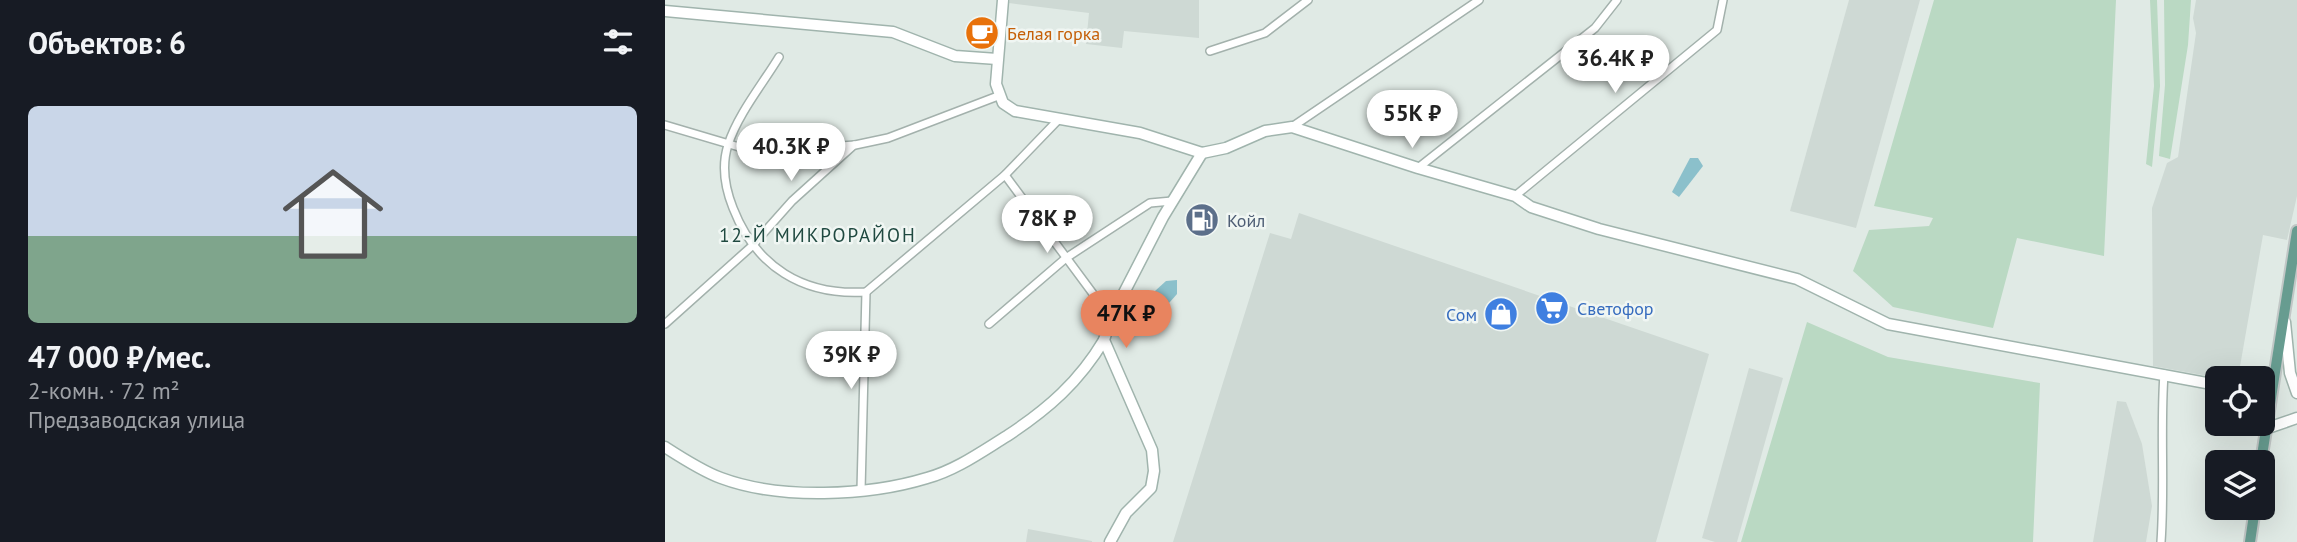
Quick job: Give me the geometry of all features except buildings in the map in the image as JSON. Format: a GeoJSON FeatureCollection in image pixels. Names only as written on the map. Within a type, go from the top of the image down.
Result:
{"type":"FeatureCollection","features":[{"type":"Feature","properties":{"kind":"main road"},"geometry":{"type":"LineString","coordinates":[[2272,366],[2297,231]]}},
{"type":"Feature","properties":{"kind":"main road"},"geometry":{"type":"LineString","coordinates":[[2250,542],[2253,520]]}},
{"type":"Feature","properties":{"kind":"street"},"geometry":{"type":"LineString","coordinates":[[1003,0],[997,59],[998,96],[1003,103],[1015,111],[1140,133],[1202,153],[1226,148],[1265,131],[1292,127],[1479,0]]}},
{"type":"Feature","properties":{"kind":"street"},"geometry":{"type":"LineString","coordinates":[[1210,51],[1265,33],[1308,0]]}},
{"type":"Feature","properties":{"kind":"street"},"geometry":{"type":"LineString","coordinates":[[1418,169],[1595,28],[1617,0]]}},
{"type":"Feature","properties":{"kind":"street"},"geometry":{"type":"LineString","coordinates":[[1515,196],[1717,30],[1723,0]]}},
{"type":"Feature","properties":{"kind":"street"},"geometry":{"type":"LineString","coordinates":[[665,11],[893,32],[955,55],[997,59]]}},
{"type":"Feature","properties":{"kind":"street"},"geometry":{"type":"LineString","coordinates":[[779,57],[728,145],[725,184],[736,217],[752,246],[771,266],[806,286],[831,292],[866,292],[1005,174],[1061,118]]}},
{"type":"Feature","properties":{"kind":"street"},"geometry":{"type":"LineString","coordinates":[[665,125],[756,152],[855,145],[888,138],[998,96]]}},
{"type":"Feature","properties":{"kind":"street"},"geometry":{"type":"LineString","coordinates":[[1292,127],[1418,169],[1515,196],[1531,207],[1599,229],[1797,279],[1888,324],[2205,382]]}},
{"type":"Feature","properties":{"kind":"street"},"geometry":{"type":"LineString","coordinates":[[665,324],[752,246],[792,201],[855,145]]}},
{"type":"Feature","properties":{"kind":"street"},"geometry":{"type":"LineString","coordinates":[[665,447],[721,478],[773,489],[837,493],[927,478],[962,464],[1053,404],[1082,375],[1104,340],[1111,318],[1172,201],[1202,158],[1202,153]]}},
{"type":"Feature","properties":{"kind":"street"},"geometry":{"type":"LineString","coordinates":[[1005,174],[1111,318]]}},
{"type":"Feature","properties":{"kind":"street"},"geometry":{"type":"LineString","coordinates":[[989,324],[1066,258],[1150,203],[1172,201]]}},
{"type":"Feature","properties":{"kind":"street"},"geometry":{"type":"LineString","coordinates":[[861,490],[866,292]]}},
{"type":"Feature","properties":{"kind":"street"},"geometry":{"type":"LineString","coordinates":[[2284,312],[2290,373],[2297,393]]}},
{"type":"Feature","properties":{"kind":"street"},"geometry":{"type":"LineString","coordinates":[[1104,340],[1152,450],[1154,471],[1150,488],[1126,513],[1110,542]]}},
{"type":"Feature","properties":{"kind":"street"},"geometry":{"type":"LineString","coordinates":[[2161,542],[2164,507],[2160,431],[2164,374]]}},
{"type":"Feature","properties":{"kind":"street"},"geometry":{"type":"LineString","coordinates":[[2275,426],[2297,418]]}},
{"type":"Feature","properties":{"kind":"shaded area"},"geometry":{"type":"Polygon","coordinates":[[[1010,0],[1199,0],[1199,38],[1124,31],[1122,48],[1086,44],[1089,13],[1009,3],[1010,0]]]}},
{"type":"Feature","properties":{"kind":"shaded area"},"geometry":{"type":"Polygon","coordinates":[[[1849,0],[1920,0],[1856,228],[1790,211],[1849,0]]]}},
{"type":"Feature","properties":{"kind":"shaded area"},"geometry":{"type":"Polygon","coordinates":[[[2196,0],[2297,0],[2297,196],[2287,240],[2263,235],[2240,366],[2205,366],[2205,375],[2153,366],[2152,208],[2167,163],[2178,157],[2196,33],[2193,18],[2196,0]]]}},
{"type":"Feature","properties":{"kind":"shaded area"},"geometry":{"type":"Polygon","coordinates":[[[1299,213],[1709,354],[1656,542],[1173,542],[1270,233],[1291,239],[1299,213]]]}},
{"type":"Feature","properties":{"kind":"shaded area"},"geometry":{"type":"Polygon","coordinates":[[[1749,368],[1783,378],[1737,542],[1715,542],[1702,538],[1749,368]]]}},
{"type":"Feature","properties":{"kind":"shaded area"},"geometry":{"type":"Polygon","coordinates":[[[2117,401],[2126,402],[2142,444],[2152,506],[2146,542],[2093,542],[2117,401]]]}},
{"type":"Feature","properties":{"kind":"shaded area"},"geometry":{"type":"Polygon","coordinates":[[[1028,529],[1092,541],[1092,542],[1026,542],[1028,529]]]}},
{"type":"Feature","properties":{"kind":"green space"},"geometry":{"type":"Polygon","coordinates":[[[1934,0],[2116,0],[2104,256],[2017,238],[1993,328],[1893,307],[1853,271],[1869,230],[1929,226],[1933,218],[1874,206],[1934,0]]]}},
{"type":"Feature","properties":{"kind":"green space"},"geometry":{"type":"Polygon","coordinates":[[[2150,0],[2157,0],[2160,86],[2152,167],[2146,164],[2154,86],[2150,0]]]}},
{"type":"Feature","properties":{"kind":"green space"},"geometry":{"type":"Polygon","coordinates":[[[2164,0],[2191,0],[2188,45],[2170,159],[2159,156],[2165,85],[2164,0]]]}},
{"type":"Feature","properties":{"kind":"green space"},"geometry":{"type":"Polygon","coordinates":[[[1807,322],[1888,357],[2040,383],[2033,542],[1741,542],[1807,322]]]}},
{"type":"Feature","properties":{"kind":"water"},"geometry":{"type":"Polygon","coordinates":[[[1690,158],[1698,158],[1703,166],[1679,197],[1672,192],[1690,158]]]}},
{"type":"Feature","properties":{"kind":"water"},"geometry":{"type":"Polygon","coordinates":[[[1177,280],[1177,294],[1162,311],[1152,314],[1144,301],[1166,281],[1177,280]]]}},
{"type":"Feature","properties":{"kind":"place","name":"Белая горка"},"geometry":{"type":"Point","coordinates":[982,33]}},
{"type":"Feature","properties":{"kind":"place","name":"Койл"},"geometry":{"type":"Point","coordinates":[1202,220]}},
{"type":"Feature","properties":{"kind":"place","name":"Светофор"},"geometry":{"type":"Point","coordinates":[1552,308]}},
{"type":"Feature","properties":{"kind":"place","name":"Сом"},"geometry":{"type":"Point","coordinates":[1501,314]}},
{"type":"Feature","properties":{"kind":"district","name":"12-Й МИКРОРАЙОН"},"geometry":{"type":"Point","coordinates":[818,235]}}]}
